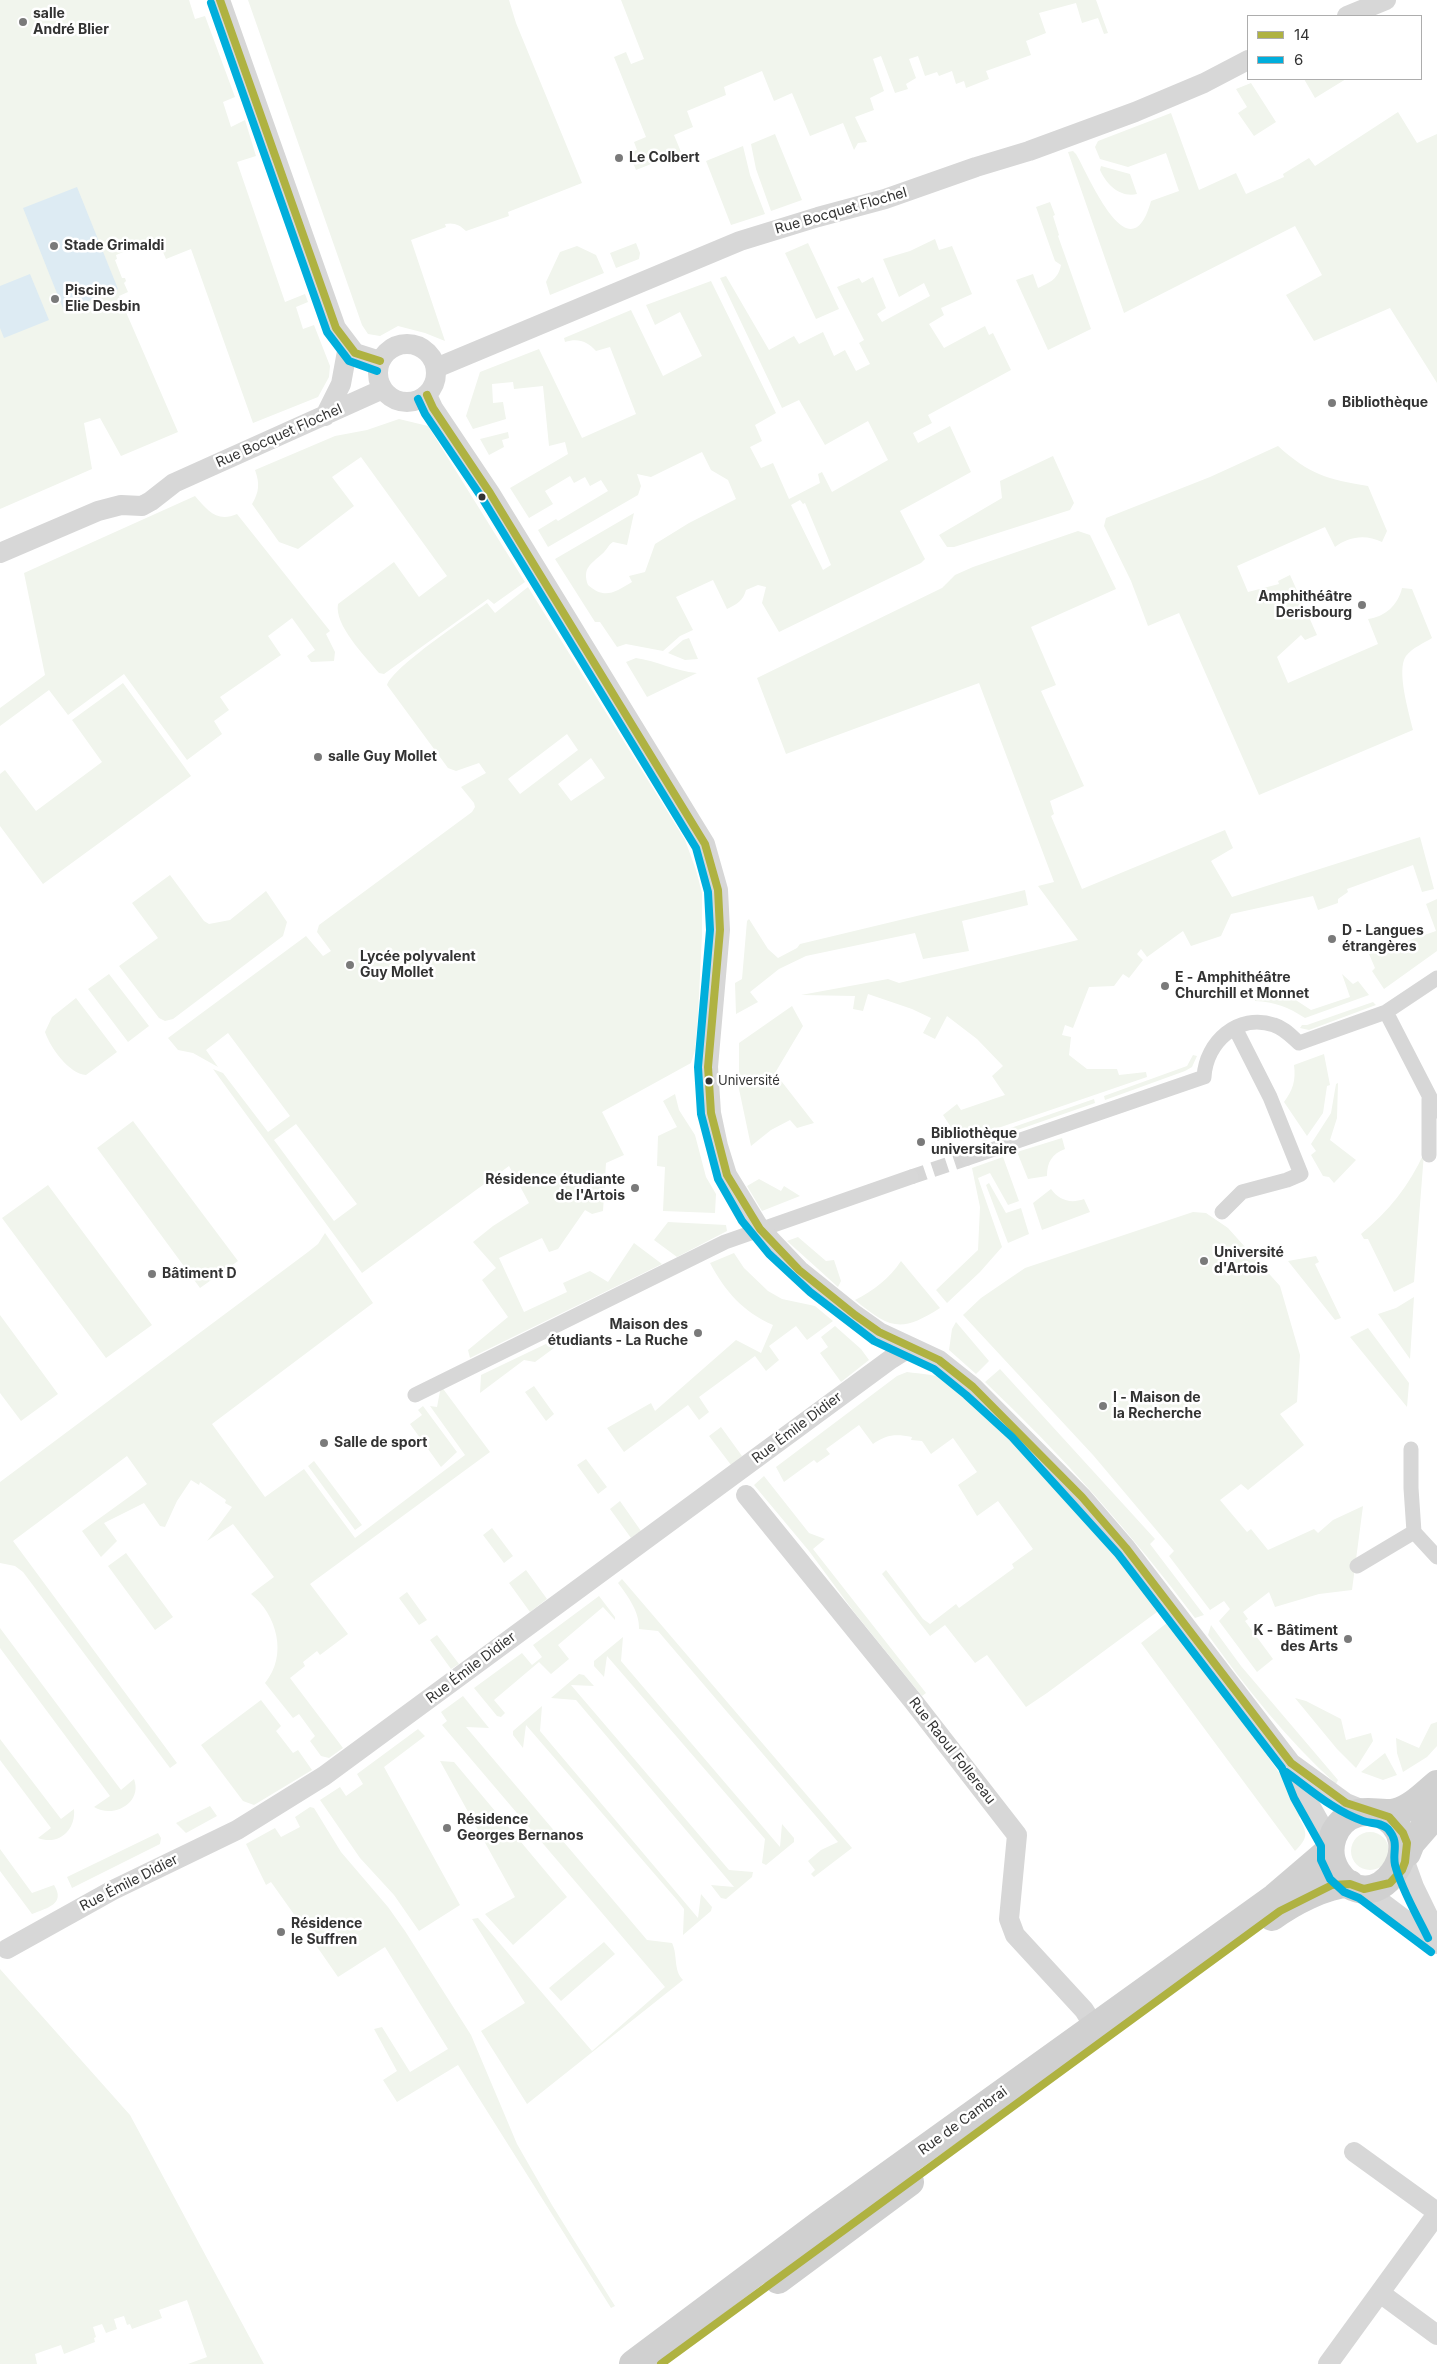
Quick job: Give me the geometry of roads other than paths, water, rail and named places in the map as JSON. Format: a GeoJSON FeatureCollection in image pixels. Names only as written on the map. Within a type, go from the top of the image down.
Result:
{"type":"FeatureCollection","features":[{"type":"Feature","properties":{"kind":"main road"},"geometry":{"type":"LineString","coordinates":[[1432,1798],[1411,1843],[1402,1870],[1390,1883],[1373,1888],[1357,1886],[1343,1879],[1334,1866],[1330,1846],[1334,1833],[1349,1817],[1374,1812],[1396,1812],[1432,1798]]}},
{"type":"Feature","properties":{"kind":"main road"},"geometry":{"type":"LineString","coordinates":[[1374,1812],[1389,1817],[1397,1824],[1405,1838],[1406,1858]]}},
{"type":"Feature","properties":{"kind":"main road","name":"Rue de Cambrai"},"geometry":{"type":"LineString","coordinates":[[633,2364],[820,2224],[1296,1881],[1330,1846]]}},
{"type":"Feature","properties":{"kind":"main road","name":"Rue de Cambrai"},"geometry":{"type":"LineString","coordinates":[[661,2364],[1280,1912],[1332,1885],[1357,1886]]}},
{"type":"Feature","properties":{"kind":"street"},"geometry":{"type":"LineString","coordinates":[[220,0],[336,328],[348,346],[356,353],[380,361]]}},
{"type":"Feature","properties":{"kind":"street"},"geometry":{"type":"LineString","coordinates":[[1349,15],[1366,0]]}},
{"type":"Feature","properties":{"kind":"street"},"geometry":{"type":"LineString","coordinates":[[1350,15],[1386,0]]}},
{"type":"Feature","properties":{"kind":"street","name":"Rue Bocquet Flochel"},"geometry":{"type":"LineString","coordinates":[[436,368],[740,241],[885,199],[976,167],[1029,151],[1135,112],[1204,83],[1247,61]]}},
{"type":"Feature","properties":{"kind":"street"},"geometry":{"type":"LineString","coordinates":[[405,344],[416,345],[429,354],[436,368],[435,382],[427,395],[419,400],[409,402],[390,397],[383,389],[378,371],[380,361],[395,346],[405,344]]}},
{"type":"Feature","properties":{"kind":"street"},"geometry":{"type":"LineString","coordinates":[[325,416],[340,384],[348,346]]}},
{"type":"Feature","properties":{"kind":"street","name":"Rue Bocquet Flochel"},"geometry":{"type":"LineString","coordinates":[[0,553],[98,511],[121,505],[128,497],[153,486],[174,483],[383,389]]}},
{"type":"Feature","properties":{"kind":"street"},"geometry":{"type":"LineString","coordinates":[[427,395],[433,408],[490,493],[705,844],[718,890],[720,930],[708,1067],[711,1113],[727,1175],[760,1229],[798,1270],[855,1315],[879,1332],[939,1360],[973,1387],[1082,1497],[1161,1591],[1291,1763],[1303,1793],[1330,1846]]}},
{"type":"Feature","properties":{"kind":"street"},"geometry":{"type":"LineString","coordinates":[[968,1158],[1204,1077],[1207,1058],[1214,1045],[1224,1034],[1234,1028],[1248,1023],[1273,1025],[1286,1031],[1299,1043],[1386,1012],[1437,978]]}},
{"type":"Feature","properties":{"kind":"street"},"geometry":{"type":"LineString","coordinates":[[1386,1012],[1437,1111]]}},
{"type":"Feature","properties":{"kind":"street"},"geometry":{"type":"LineString","coordinates":[[1222,1212],[1242,1192],[1287,1180],[1301,1174],[1270,1097],[1234,1028]]}},
{"type":"Feature","properties":{"kind":"street"},"geometry":{"type":"LineString","coordinates":[[1429,1094],[1429,1155]]}},
{"type":"Feature","properties":{"kind":"street"},"geometry":{"type":"LineString","coordinates":[[415,1395],[725,1242],[911,1177]]}},
{"type":"Feature","properties":{"kind":"street","name":"Rue Émile Didier"},"geometry":{"type":"LineString","coordinates":[[7,1949],[113,1890],[237,1830],[324,1776],[891,1358],[910,1347]]}},
{"type":"Feature","properties":{"kind":"street"},"geometry":{"type":"LineString","coordinates":[[1411,1450],[1410,1488],[1414,1532],[1437,1556]]}},
{"type":"Feature","properties":{"kind":"street","name":"Rue Raoul Follereau"},"geometry":{"type":"LineString","coordinates":[[746,1495],[913,1701],[1017,1835],[1009,1919],[1015,1935],[1084,2010],[1094,2026]]}},
{"type":"Feature","properties":{"kind":"street"},"geometry":{"type":"LineString","coordinates":[[1357,1566],[1414,1532]]}},
{"type":"Feature","properties":{"kind":"street"},"geometry":{"type":"LineString","coordinates":[[1291,1763],[1346,1803],[1374,1812]]}},
{"type":"Feature","properties":{"kind":"street"},"geometry":{"type":"LineString","coordinates":[[1406,1858],[1414,1886],[1437,1934]]}},
{"type":"Feature","properties":{"kind":"street"},"geometry":{"type":"LineString","coordinates":[[1357,1886],[1437,1944]]}},
{"type":"Feature","properties":{"kind":"street"},"geometry":{"type":"LineString","coordinates":[[1328,2364],[1437,2213],[1354,2152]]}},
{"type":"Feature","properties":{"kind":"street"},"geometry":{"type":"LineString","coordinates":[[1380,2293],[1437,2335]]}},
{"type":"Feature","properties":{"kind":"tunnel"},"geometry":{"type":"LineString","coordinates":[[911,1177],[968,1158]]}},
{"type":"Feature","properties":{"kind":"place","name":"salle André Blier"},"geometry":{"type":"Point","coordinates":[23,22]}},
{"type":"Feature","properties":{"kind":"place","name":"Le Colbert"},"geometry":{"type":"Point","coordinates":[619,158]}},
{"type":"Feature","properties":{"kind":"place","name":"Stade Grimaldi"},"geometry":{"type":"Point","coordinates":[54,246]}},
{"type":"Feature","properties":{"kind":"place","name":"Piscine Elie Desbin"},"geometry":{"type":"Point","coordinates":[55,299]}},
{"type":"Feature","properties":{"kind":"place","name":"Bibliothèque"},"geometry":{"type":"Point","coordinates":[1332,403]}},
{"type":"Feature","properties":{"kind":"place","name":"Amphithéâtre Derisbourg"},"geometry":{"type":"Point","coordinates":[1362,605]}},
{"type":"Feature","properties":{"kind":"place","name":"salle Guy Mollet"},"geometry":{"type":"Point","coordinates":[318,757]}},
{"type":"Feature","properties":{"kind":"place","name":"D - Langues étrangères"},"geometry":{"type":"Point","coordinates":[1332,939]}},
{"type":"Feature","properties":{"kind":"place","name":"Lycée polyvalent Guy Mollet"},"geometry":{"type":"Point","coordinates":[350,965]}},
{"type":"Feature","properties":{"kind":"place","name":"E - Amphithéâtre Churchill et Monnet"},"geometry":{"type":"Point","coordinates":[1165,986]}},
{"type":"Feature","properties":{"kind":"place","name":"Université"},"geometry":{"type":"Point","coordinates":[709,1081]}},
{"type":"Feature","properties":{"kind":"place","name":"Bibliothèque universitaire"},"geometry":{"type":"Point","coordinates":[921,1142]}},
{"type":"Feature","properties":{"kind":"place","name":"Résidence étudiante de l'Artois"},"geometry":{"type":"Point","coordinates":[635,1188]}},
{"type":"Feature","properties":{"kind":"place","name":"Université d'Artois"},"geometry":{"type":"Point","coordinates":[1204,1261]}},
{"type":"Feature","properties":{"kind":"place","name":"Bâtiment D"},"geometry":{"type":"Point","coordinates":[152,1274]}},
{"type":"Feature","properties":{"kind":"place","name":"Maison des étudiants - La Ruche"},"geometry":{"type":"Point","coordinates":[698,1333]}},
{"type":"Feature","properties":{"kind":"place","name":"I - Maison de la Recherche"},"geometry":{"type":"Point","coordinates":[1103,1406]}},
{"type":"Feature","properties":{"kind":"place","name":"Salle de sport"},"geometry":{"type":"Point","coordinates":[324,1443]}},
{"type":"Feature","properties":{"kind":"place","name":"K - Bâtiment des Arts"},"geometry":{"type":"Point","coordinates":[1348,1639]}},
{"type":"Feature","properties":{"kind":"place","name":"Résidence Georges Bernanos"},"geometry":{"type":"Point","coordinates":[447,1828]}},
{"type":"Feature","properties":{"kind":"place","name":"Résidence le Suffren"},"geometry":{"type":"Point","coordinates":[281,1932]}}]}
